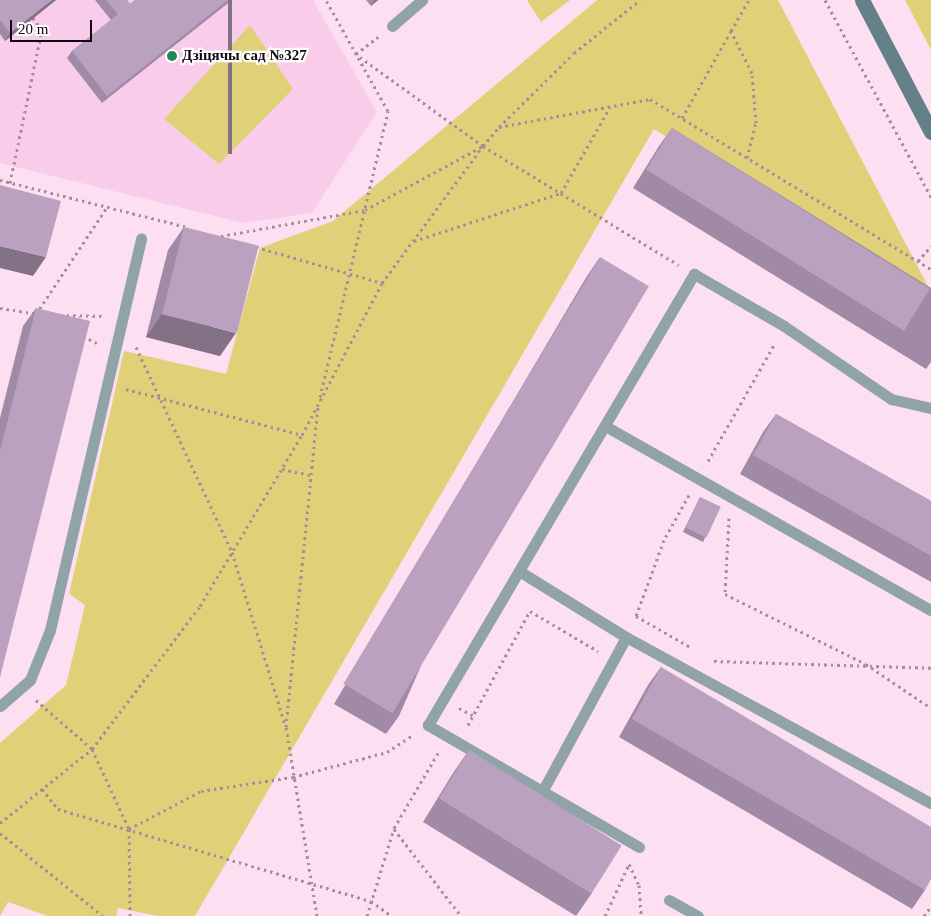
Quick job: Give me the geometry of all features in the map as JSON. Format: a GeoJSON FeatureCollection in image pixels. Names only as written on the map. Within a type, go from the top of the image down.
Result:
{"type":"FeatureCollection","features":[{"type":"Feature","properties":{"kind":"street"},"geometry":{"type":"LineString","coordinates":[[862,0],[931,132]]}},
{"type":"Feature","properties":{"kind":"lane"},"geometry":{"type":"LineString","coordinates":[[392,26],[422,0]]}},
{"type":"Feature","properties":{"kind":"lane"},"geometry":{"type":"LineString","coordinates":[[0,706],[30,680],[50,630],[141,238]]}},
{"type":"Feature","properties":{"kind":"lane"},"geometry":{"type":"LineString","coordinates":[[639,847],[428,725],[519,571],[607,428],[694,274],[784,326],[892,398],[931,408]]}},
{"type":"Feature","properties":{"kind":"lane"},"geometry":{"type":"LineString","coordinates":[[607,428],[931,610]]}},
{"type":"Feature","properties":{"kind":"lane"},"geometry":{"type":"LineString","coordinates":[[519,571],[626,637],[931,803]]}},
{"type":"Feature","properties":{"kind":"lane"},"geometry":{"type":"LineString","coordinates":[[543,790],[626,637]]}},
{"type":"Feature","properties":{"kind":"lane"},"geometry":{"type":"LineString","coordinates":[[669,900],[698,916]]}},
{"type":"Feature","properties":{"kind":"path"},"geometry":{"type":"LineString","coordinates":[[286,727],[318,404],[388,111],[326,0]]}},
{"type":"Feature","properties":{"kind":"path"},"geometry":{"type":"LineString","coordinates":[[0,824],[92,748],[200,606],[302,435],[382,283],[483,146],[499,127],[574,53],[640,0]]}},
{"type":"Feature","properties":{"kind":"path"},"geometry":{"type":"LineString","coordinates":[[682,118],[749,0]]}},
{"type":"Feature","properties":{"kind":"path"},"geometry":{"type":"LineString","coordinates":[[825,0],[931,197]]}},
{"type":"Feature","properties":{"kind":"path"},"geometry":{"type":"LineString","coordinates":[[10,183],[42,30],[32,18]]}},
{"type":"Feature","properties":{"kind":"path"},"geometry":{"type":"LineString","coordinates":[[356,54],[392,26]]}},
{"type":"Feature","properties":{"kind":"path"},"geometry":{"type":"LineString","coordinates":[[731,31],[752,73],[756,123],[747,158]]}},
{"type":"Feature","properties":{"kind":"path"},"geometry":{"type":"LineString","coordinates":[[356,54],[483,146],[694,274]]}},
{"type":"Feature","properties":{"kind":"path"},"geometry":{"type":"LineString","coordinates":[[499,127],[650,99],[931,269]]}},
{"type":"Feature","properties":{"kind":"path"},"geometry":{"type":"LineString","coordinates":[[413,241],[561,193],[610,106]]}},
{"type":"Feature","properties":{"kind":"path"},"geometry":{"type":"LineString","coordinates":[[221,236],[365,210],[483,146]]}},
{"type":"Feature","properties":{"kind":"path"},"geometry":{"type":"LineString","coordinates":[[0,180],[195,230]]}},
{"type":"Feature","properties":{"kind":"path"},"geometry":{"type":"LineString","coordinates":[[36,314],[107,207]]}},
{"type":"Feature","properties":{"kind":"path"},"geometry":{"type":"LineString","coordinates":[[212,234],[237,241]]}},
{"type":"Feature","properties":{"kind":"path"},"geometry":{"type":"LineString","coordinates":[[252,246],[382,283]]}},
{"type":"Feature","properties":{"kind":"path"},"geometry":{"type":"LineString","coordinates":[[918,261],[931,246]]}},
{"type":"Feature","properties":{"kind":"path"},"geometry":{"type":"LineString","coordinates":[[0,308],[45,316]]}},
{"type":"Feature","properties":{"kind":"path"},"geometry":{"type":"LineString","coordinates":[[55,314],[122,317],[232,552],[286,727],[309,884],[317,916]]}},
{"type":"Feature","properties":{"kind":"path"},"geometry":{"type":"LineString","coordinates":[[699,652],[636,616],[664,540],[784,326]]}},
{"type":"Feature","properties":{"kind":"path"},"geometry":{"type":"LineString","coordinates":[[79,334],[114,350]]}},
{"type":"Feature","properties":{"kind":"path"},"geometry":{"type":"LineString","coordinates":[[106,384],[302,435]]}},
{"type":"Feature","properties":{"kind":"path"},"geometry":{"type":"LineString","coordinates":[[282,469],[311,475]]}},
{"type":"Feature","properties":{"kind":"path"},"geometry":{"type":"LineString","coordinates":[[730,497],[725,594],[866,664],[931,708]]}},
{"type":"Feature","properties":{"kind":"path"},"geometry":{"type":"LineString","coordinates":[[367,916],[394,828],[453,738],[530,611],[614,660]]}},
{"type":"Feature","properties":{"kind":"path"},"geometry":{"type":"LineString","coordinates":[[707,656],[715,661],[866,664],[931,668]]}},
{"type":"Feature","properties":{"kind":"path"},"geometry":{"type":"LineString","coordinates":[[22,687],[92,748],[129,829],[130,916]]}},
{"type":"Feature","properties":{"kind":"path"},"geometry":{"type":"LineString","coordinates":[[129,829],[201,791],[293,776],[387,752],[428,725]]}},
{"type":"Feature","properties":{"kind":"path"},"geometry":{"type":"LineString","coordinates":[[42,789],[58,809],[309,884],[371,900],[392,916]]}},
{"type":"Feature","properties":{"kind":"path"},"geometry":{"type":"LineString","coordinates":[[394,828],[461,916]]}},
{"type":"Feature","properties":{"kind":"path"},"geometry":{"type":"LineString","coordinates":[[0,833],[103,916]]}},
{"type":"Feature","properties":{"kind":"path"},"geometry":{"type":"LineString","coordinates":[[605,916],[639,847]]}},
{"type":"Feature","properties":{"kind":"path"},"geometry":{"type":"LineString","coordinates":[[629,864],[639,885],[640,916]]}},
{"type":"Feature","properties":{"kind":"path"},"geometry":{"type":"LineString","coordinates":[[924,916],[931,906]]}},
{"type":"Feature","properties":{"kind":"shaded area","name":"Дзіцячы сад №327"},"geometry":{"type":"Polygon","coordinates":[[[0,0],[313,0],[377,112],[312,213],[243,223],[0,163],[0,0]]]}},
{"type":"Feature","properties":{"kind":"shaded area"},"geometry":{"type":"Polygon","coordinates":[[[527,0],[570,0],[541,22],[527,0]]]}},
{"type":"Feature","properties":{"kind":"shaded area"},"geometry":{"type":"Polygon","coordinates":[[[597,0],[778,0],[931,292],[931,303],[654,129],[195,916],[158,916],[118,908],[116,916],[48,916],[8,902],[0,916],[0,743],[66,685],[85,605],[69,594],[124,351],[226,374],[260,248],[333,221],[597,0]]]}},
{"type":"Feature","properties":{"kind":"shaded area"},"geometry":{"type":"Polygon","coordinates":[[[905,0],[931,0],[931,50],[905,0]]]}},
{"type":"Feature","properties":{"kind":"shaded area"},"geometry":{"type":"Polygon","coordinates":[[[250,25],[293,89],[219,164],[164,119],[250,25]]]}},
{"type":"Feature","properties":{"kind":"building"},"geometry":{"type":"Polygon","coordinates":[[[0,0],[52,0],[10,33],[0,20],[0,0]]]}},
{"type":"Feature","properties":{"kind":"building"},"geometry":{"type":"Polygon","coordinates":[[[106,0],[127,0],[130,4],[135,0],[228,0],[107,96],[72,51],[118,14],[106,0]]]}},
{"type":"Feature","properties":{"kind":"building"},"geometry":{"type":"Polygon","coordinates":[[[672,128],[930,289],[904,331],[646,170],[672,128]]]}},
{"type":"Feature","properties":{"kind":"building"},"geometry":{"type":"Polygon","coordinates":[[[0,185],[61,201],[46,257],[0,246],[0,185]]]}},
{"type":"Feature","properties":{"kind":"building"},"geometry":{"type":"Polygon","coordinates":[[[184,227],[259,246],[237,333],[162,314],[184,227]]]}},
{"type":"Feature","properties":{"kind":"building"},"geometry":{"type":"Polygon","coordinates":[[[600,257],[649,286],[392,713],[344,684],[600,257]]]}},
{"type":"Feature","properties":{"kind":"building"},"geometry":{"type":"Polygon","coordinates":[[[36,308],[90,321],[0,677],[0,451],[36,308]]]}},
{"type":"Feature","properties":{"kind":"building"},"geometry":{"type":"Polygon","coordinates":[[[776,414],[931,501],[931,556],[753,455],[776,414]]]}},
{"type":"Feature","properties":{"kind":"building"},"geometry":{"type":"Polygon","coordinates":[[[700,497],[721,507],[706,538],[686,528],[700,497]]]}},
{"type":"Feature","properties":{"kind":"building"},"geometry":{"type":"Polygon","coordinates":[[[661,667],[931,827],[931,879],[925,890],[632,719],[661,667]]]}},
{"type":"Feature","properties":{"kind":"building"},"geometry":{"type":"Polygon","coordinates":[[[469,750],[622,845],[591,894],[439,798],[469,750]]]}},
{"type":"Feature","properties":{"kind":"place","name":"Дзіцячы сад №327"},"geometry":{"type":"Point","coordinates":[172,56]}}]}
